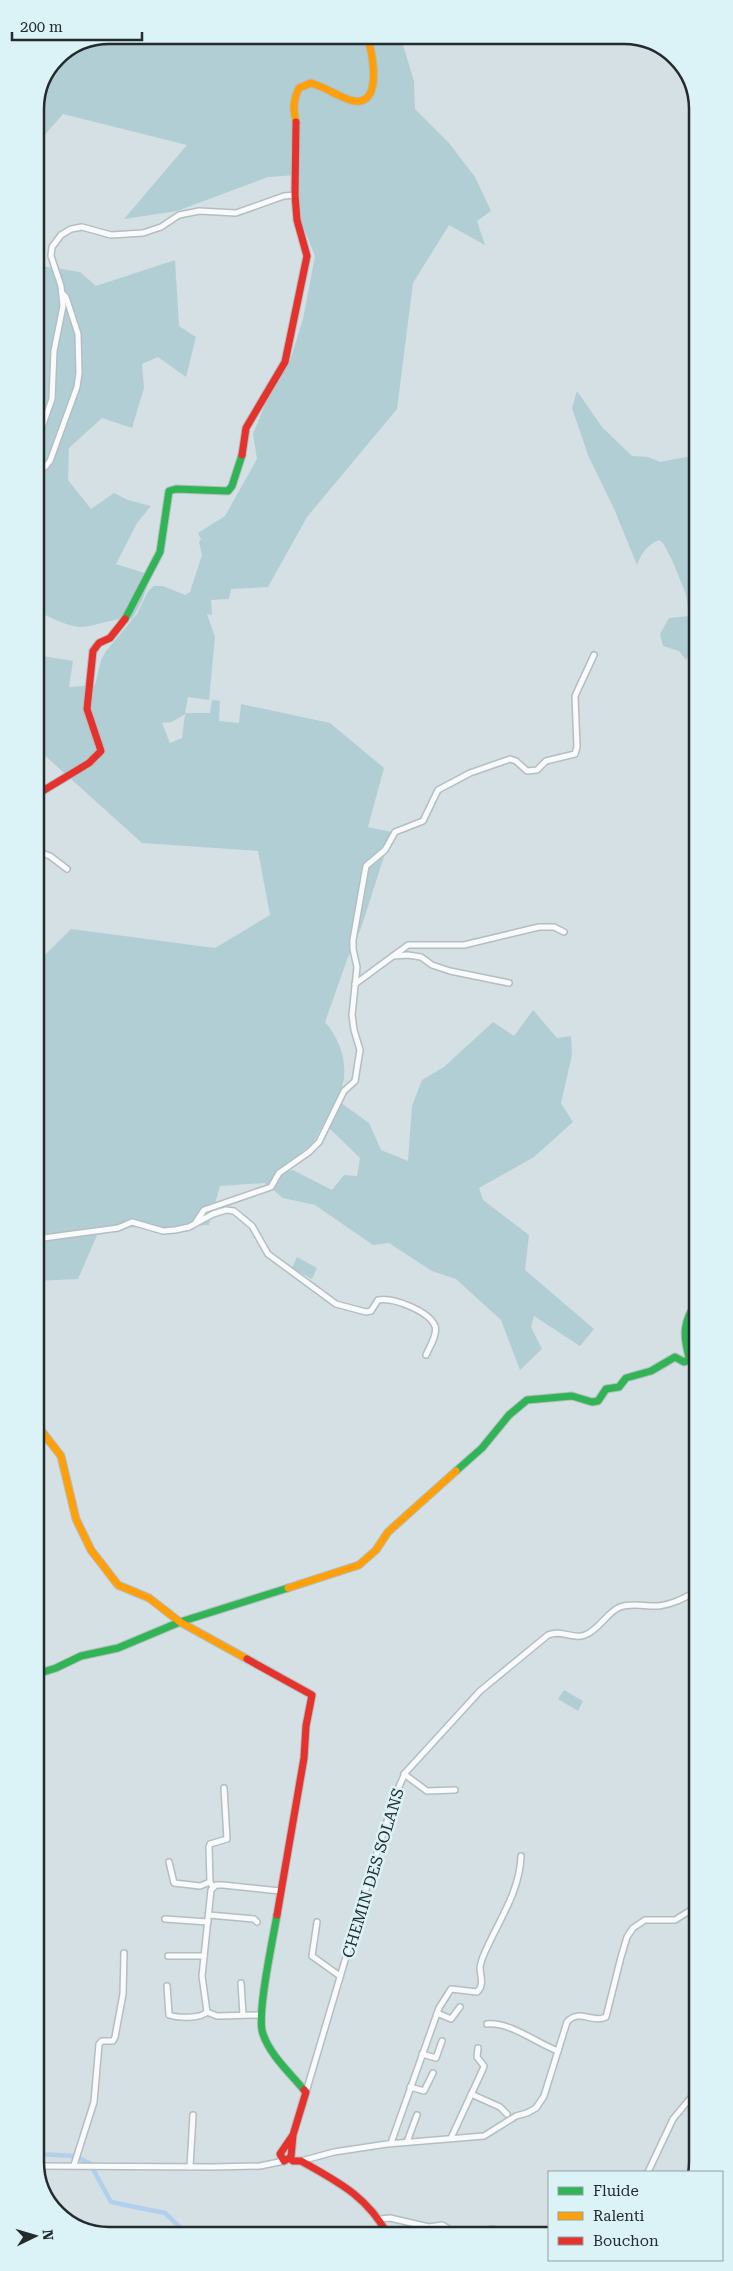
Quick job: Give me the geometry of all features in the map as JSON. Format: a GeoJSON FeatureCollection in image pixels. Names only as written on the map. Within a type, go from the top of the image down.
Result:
{"type":"FeatureCollection","features":[{"type":"Feature","properties":{"kind":"street"},"geometry":{"type":"LineString","coordinates":[[44,790],[89,763],[101,750],[87,709],[93,651],[99,643],[110,638],[122,625],[160,552],[169,491],[176,489],[228,491],[232,486],[244,447],[246,428],[288,354],[307,256],[297,220],[294,195],[297,124],[292,107],[294,99],[299,88],[311,83],[352,101],[364,100],[370,93],[374,83],[374,56],[370,44]]}},
{"type":"Feature","properties":{"kind":"street"},"geometry":{"type":"LineString","coordinates":[[44,422],[52,400],[54,351],[63,306],[62,292],[51,256],[52,247],[61,235],[71,229],[82,227],[110,235],[143,233],[161,227],[179,216],[199,211],[236,213],[284,196],[294,195]]}},
{"type":"Feature","properties":{"kind":"street"},"geometry":{"type":"LineString","coordinates":[[44,468],[50,461],[77,387],[78,334],[66,296],[62,292]]}},
{"type":"Feature","properties":{"kind":"street"},"geometry":{"type":"LineString","coordinates":[[196,1222],[204,1210],[271,1187],[279,1173],[309,1152],[322,1137],[344,1092],[355,1080],[360,1050],[352,1015],[358,968],[353,949],[353,940],[366,866],[385,850],[395,832],[423,821],[438,790],[445,786],[470,773],[510,760],[516,761],[527,771],[537,770],[546,761],[575,754],[577,747],[575,696],[594,655]]}},
{"type":"Feature","properties":{"kind":"street"},"geometry":{"type":"LineString","coordinates":[[44,854],[50,856],[66,869]]}},
{"type":"Feature","properties":{"kind":"street"},"geometry":{"type":"LineString","coordinates":[[355,984],[408,946],[464,945],[531,928],[554,927],[564,932]]}},
{"type":"Feature","properties":{"kind":"street"},"geometry":{"type":"LineString","coordinates":[[393,956],[408,955],[421,957],[432,964],[450,971],[509,983]]}},
{"type":"Feature","properties":{"kind":"street"},"geometry":{"type":"LineString","coordinates":[[44,1238],[118,1228],[132,1222],[163,1231],[189,1227],[213,1214],[226,1210],[234,1211],[252,1226],[268,1254],[336,1304],[366,1312],[371,1311],[378,1300],[384,1299],[405,1303],[420,1314],[435,1326],[436,1333],[426,1355]]}},
{"type":"Feature","properties":{"kind":"street"},"geometry":{"type":"LineString","coordinates":[[44,1672],[81,1656],[118,1648],[180,1622],[359,1566],[376,1550],[388,1532],[482,1448],[508,1415],[527,1400],[572,1396],[592,1402],[598,1401],[606,1389],[619,1387],[626,1378],[651,1371],[670,1358],[675,1357],[684,1362],[687,1361],[689,1357],[684,1334],[685,1319],[689,1313]]}},
{"type":"Feature","properties":{"kind":"street"},"geometry":{"type":"LineString","coordinates":[[44,1434],[60,1456],[76,1519],[91,1550],[118,1585],[148,1598],[180,1622],[312,1695],[306,1726],[304,1758],[301,1765],[261,2015],[262,2034],[270,2049],[306,2092],[285,2156],[270,2164],[260,2166],[44,2166]]}},
{"type":"Feature","properties":{"kind":"street","name":"CHEMIN DES SOLANS"},"geometry":{"type":"LineString","coordinates":[[306,2092],[392,1805],[404,1774],[480,1691],[548,1635],[555,1632],[583,1636],[591,1632],[618,1608],[625,1605],[657,1606],[676,1602],[689,1595]]}},
{"type":"Feature","properties":{"kind":"street"},"geometry":{"type":"LineString","coordinates":[[404,1774],[427,1791],[455,1790]]}},
{"type":"Feature","properties":{"kind":"street"},"geometry":{"type":"LineString","coordinates":[[207,2012],[203,1984],[204,1956],[212,1885],[210,1844],[227,1839],[224,1788]]}},
{"type":"Feature","properties":{"kind":"street"},"geometry":{"type":"LineString","coordinates":[[391,2143],[437,2013],[451,1989],[477,1992],[480,1989],[482,1980],[480,1966],[512,1895],[520,1873],[521,1856]]}},
{"type":"Feature","properties":{"kind":"street"},"geometry":{"type":"LineString","coordinates":[[169,1862],[174,1883],[200,1886],[223,1885],[280,1891]]}},
{"type":"Feature","properties":{"kind":"street"},"geometry":{"type":"LineString","coordinates":[[285,2156],[293,2161],[301,2161],[334,2152],[391,2143],[484,2136],[516,2116],[536,2108],[544,2096],[567,2022],[571,2017],[578,2015],[601,2019],[606,2017],[627,1937],[633,1928],[644,1920],[675,1920],[689,1911]]}},
{"type":"Feature","properties":{"kind":"street"},"geometry":{"type":"LineString","coordinates":[[208,1915],[254,1919],[258,1922]]}},
{"type":"Feature","properties":{"kind":"street"},"geometry":{"type":"LineString","coordinates":[[165,1919],[208,1922]]}},
{"type":"Feature","properties":{"kind":"street"},"geometry":{"type":"LineString","coordinates":[[317,1922],[312,1956],[340,1976]]}},
{"type":"Feature","properties":{"kind":"street"},"geometry":{"type":"LineString","coordinates":[[74,2165],[94,2102],[99,2044],[102,2041],[114,2041],[115,2037],[123,1994],[124,1953]]}},
{"type":"Feature","properties":{"kind":"street"},"geometry":{"type":"LineString","coordinates":[[168,1956],[204,1956]]}},
{"type":"Feature","properties":{"kind":"street"},"geometry":{"type":"LineString","coordinates":[[241,1983],[243,2015]]}},
{"type":"Feature","properties":{"kind":"street"},"geometry":{"type":"LineString","coordinates":[[168,1986],[169,2014],[174,2017],[202,2016],[207,2012]]}},
{"type":"Feature","properties":{"kind":"street"},"geometry":{"type":"LineString","coordinates":[[437,2013],[451,2020],[460,2007]]}},
{"type":"Feature","properties":{"kind":"street"},"geometry":{"type":"LineString","coordinates":[[207,2012],[217,2016],[261,2015]]}},
{"type":"Feature","properties":{"kind":"street"},"geometry":{"type":"LineString","coordinates":[[487,2024],[518,2031],[540,2044],[558,2051]]}},
{"type":"Feature","properties":{"kind":"street"},"geometry":{"type":"LineString","coordinates":[[422,2054],[436,2058],[442,2041]]}},
{"type":"Feature","properties":{"kind":"street"},"geometry":{"type":"LineString","coordinates":[[451,2138],[484,2066],[477,2057],[478,2048]]}},
{"type":"Feature","properties":{"kind":"street"},"geometry":{"type":"LineString","coordinates":[[410,2087],[424,2091],[433,2073]]}},
{"type":"Feature","properties":{"kind":"street"},"geometry":{"type":"LineString","coordinates":[[472,2094],[500,2106],[507,2114]]}},
{"type":"Feature","properties":{"kind":"street"},"geometry":{"type":"LineString","coordinates":[[648,2171],[673,2120],[689,2100]]}},
{"type":"Feature","properties":{"kind":"street"},"geometry":{"type":"LineString","coordinates":[[407,2142],[417,2114]]}},
{"type":"Feature","properties":{"kind":"street"},"geometry":{"type":"LineString","coordinates":[[190,2167],[193,2115]]}},
{"type":"Feature","properties":{"kind":"street"},"geometry":{"type":"LineString","coordinates":[[301,2161],[358,2193],[381,2219],[384,2227]]}},
{"type":"Feature","properties":{"kind":"street"},"geometry":{"type":"LineString","coordinates":[[381,2219],[390,2218],[429,2227],[442,2225],[445,2227]]}},
{"type":"Feature","properties":{"kind":"shaded area"},"geometry":{"type":"Polygon","coordinates":[[[403,44],[414,81],[415,109],[449,143],[475,177],[491,211],[477,221],[485,245],[449,225],[413,283],[397,409],[307,517],[268,587],[231,589],[229,599],[211,600],[212,615],[207,614],[215,637],[209,700],[188,697],[185,713],[210,713],[212,700],[220,701],[219,721],[239,723],[241,704],[330,723],[384,768],[368,827],[392,832],[361,928],[348,957],[325,1022],[337,1040],[343,1060],[344,1080],[337,1100],[369,1123],[381,1150],[408,1161],[412,1106],[422,1080],[444,1067],[493,1022],[514,1036],[533,1010],[557,1038],[571,1036],[572,1055],[561,1103],[573,1122],[534,1157],[479,1188],[483,1200],[529,1235],[525,1270],[594,1329],[580,1346],[534,1316],[531,1327],[542,1349],[520,1370],[501,1320],[456,1279],[432,1271],[389,1243],[373,1245],[315,1205],[283,1198],[265,1183],[220,1186],[209,1225],[153,1228],[101,1226],[78,1279],[44,1281],[44,955],[71,929],[215,948],[270,915],[258,851],[142,843],[44,755],[44,656],[73,661],[69,687],[95,685],[101,660],[106,651],[137,614],[148,591],[154,586],[163,586],[185,595],[190,592],[202,555],[199,542],[201,539],[198,533],[225,516],[257,459],[253,434],[266,402],[290,361],[303,319],[315,256],[301,221],[296,175],[268,177],[177,211],[124,219],[187,145],[63,114],[44,136],[45,96],[55,72],[72,55],[96,45],[403,44]],[[185,714],[172,722],[162,723],[170,743],[182,738],[185,714]],[[324,1123],[313,1143],[278,1173],[293,1170],[332,1190],[344,1175],[357,1176],[360,1158],[324,1123]]]}},
{"type":"Feature","properties":{"kind":"shaded area"},"geometry":{"type":"Polygon","coordinates":[[[175,260],[179,326],[196,337],[186,377],[158,357],[142,364],[144,388],[132,428],[102,418],[69,448],[68,480],[91,509],[114,493],[128,500],[151,506],[137,523],[116,564],[151,575],[142,601],[132,619],[119,619],[81,627],[70,625],[44,614],[44,266],[80,272],[96,286],[175,260]]]}},
{"type":"Feature","properties":{"kind":"shaded area"},"geometry":{"type":"Polygon","coordinates":[[[577,391],[602,427],[632,456],[648,457],[660,462],[689,456],[689,616],[686,594],[663,543],[659,540],[651,544],[640,557],[637,565],[615,511],[588,455],[572,408],[577,391]]]}},
{"type":"Feature","properties":{"kind":"shaded area"},"geometry":{"type":"Polygon","coordinates":[[[689,616],[689,655],[686,660],[679,651],[663,646],[660,634],[669,618],[689,616]]]}},
{"type":"Feature","properties":{"kind":"shaded area"},"geometry":{"type":"Polygon","coordinates":[[[297,1257],[317,1268],[312,1279],[292,1268],[297,1257]]]}},
{"type":"Feature","properties":{"kind":"shaded area"},"geometry":{"type":"Polygon","coordinates":[[[564,1690],[583,1701],[578,1711],[558,1699],[564,1690]]]}},
{"type":"Feature","properties":{"kind":"waterway"},"geometry":{"type":"LineString","coordinates":[[44,2154],[75,2156]]}},
{"type":"Feature","properties":{"kind":"waterway"},"geometry":{"type":"LineString","coordinates":[[79,2158],[91,2164]]}},
{"type":"Feature","properties":{"kind":"waterway"},"geometry":{"type":"LineString","coordinates":[[93,2169],[111,2202],[165,2213],[180,2227]]}},
{"type":"Feature","properties":{"kind":"traffic: fast"},"geometry":{"type":"LineString","coordinates":[[125,619],[160,552],[169,491],[176,489],[228,491],[232,486],[242,455]]}},
{"type":"Feature","properties":{"kind":"traffic: fast"},"geometry":{"type":"LineString","coordinates":[[689,1316],[685,1335],[689,1357]]}},
{"type":"Feature","properties":{"kind":"traffic: fast"},"geometry":{"type":"LineString","coordinates":[[456,1471],[482,1448],[509,1415],[527,1400],[572,1396],[592,1402],[598,1401],[606,1389],[619,1387],[626,1378],[651,1371],[675,1357],[684,1362],[689,1357]]}},
{"type":"Feature","properties":{"kind":"traffic: fast"},"geometry":{"type":"LineString","coordinates":[[44,1672],[81,1656],[118,1648],[180,1622],[288,1588]]}},
{"type":"Feature","properties":{"kind":"traffic: fast"},"geometry":{"type":"LineString","coordinates":[[277,1915],[263,1995],[261,2025],[270,2049],[304,2090]]}},
{"type":"Feature","properties":{"kind":"traffic: slow"},"geometry":{"type":"LineString","coordinates":[[296,122],[294,105],[297,93],[299,88],[311,83],[350,100],[361,101],[368,97],[374,77],[369,44]]}},
{"type":"Feature","properties":{"kind":"traffic: slow"},"geometry":{"type":"LineString","coordinates":[[44,1434],[61,1456],[76,1519],[91,1550],[118,1585],[149,1598],[180,1622],[247,1659]]}},
{"type":"Feature","properties":{"kind":"traffic: slow"},"geometry":{"type":"LineString","coordinates":[[288,1588],[359,1565],[376,1550],[388,1532],[456,1471]]}},
{"type":"Feature","properties":{"kind":"traffic: jam"},"geometry":{"type":"LineString","coordinates":[[242,455],[246,428],[285,362],[307,256],[297,220],[295,195],[296,122]]}},
{"type":"Feature","properties":{"kind":"traffic: jam"},"geometry":{"type":"LineString","coordinates":[[44,790],[89,763],[101,751],[87,709],[93,651],[99,643],[110,638],[125,619]]}},
{"type":"Feature","properties":{"kind":"traffic: jam"},"geometry":{"type":"LineString","coordinates":[[247,1659],[312,1695],[306,1726],[304,1758],[277,1915]]}},
{"type":"Feature","properties":{"kind":"traffic: jam"},"geometry":{"type":"LineString","coordinates":[[293,2135],[280,2154],[284,2161],[291,2157],[293,2135],[306,2092],[304,2090]]}},
{"type":"Feature","properties":{"kind":"traffic: jam"},"geometry":{"type":"LineString","coordinates":[[290,2158],[293,2161],[301,2161],[351,2191],[371,2210],[383,2227]]}}]}
